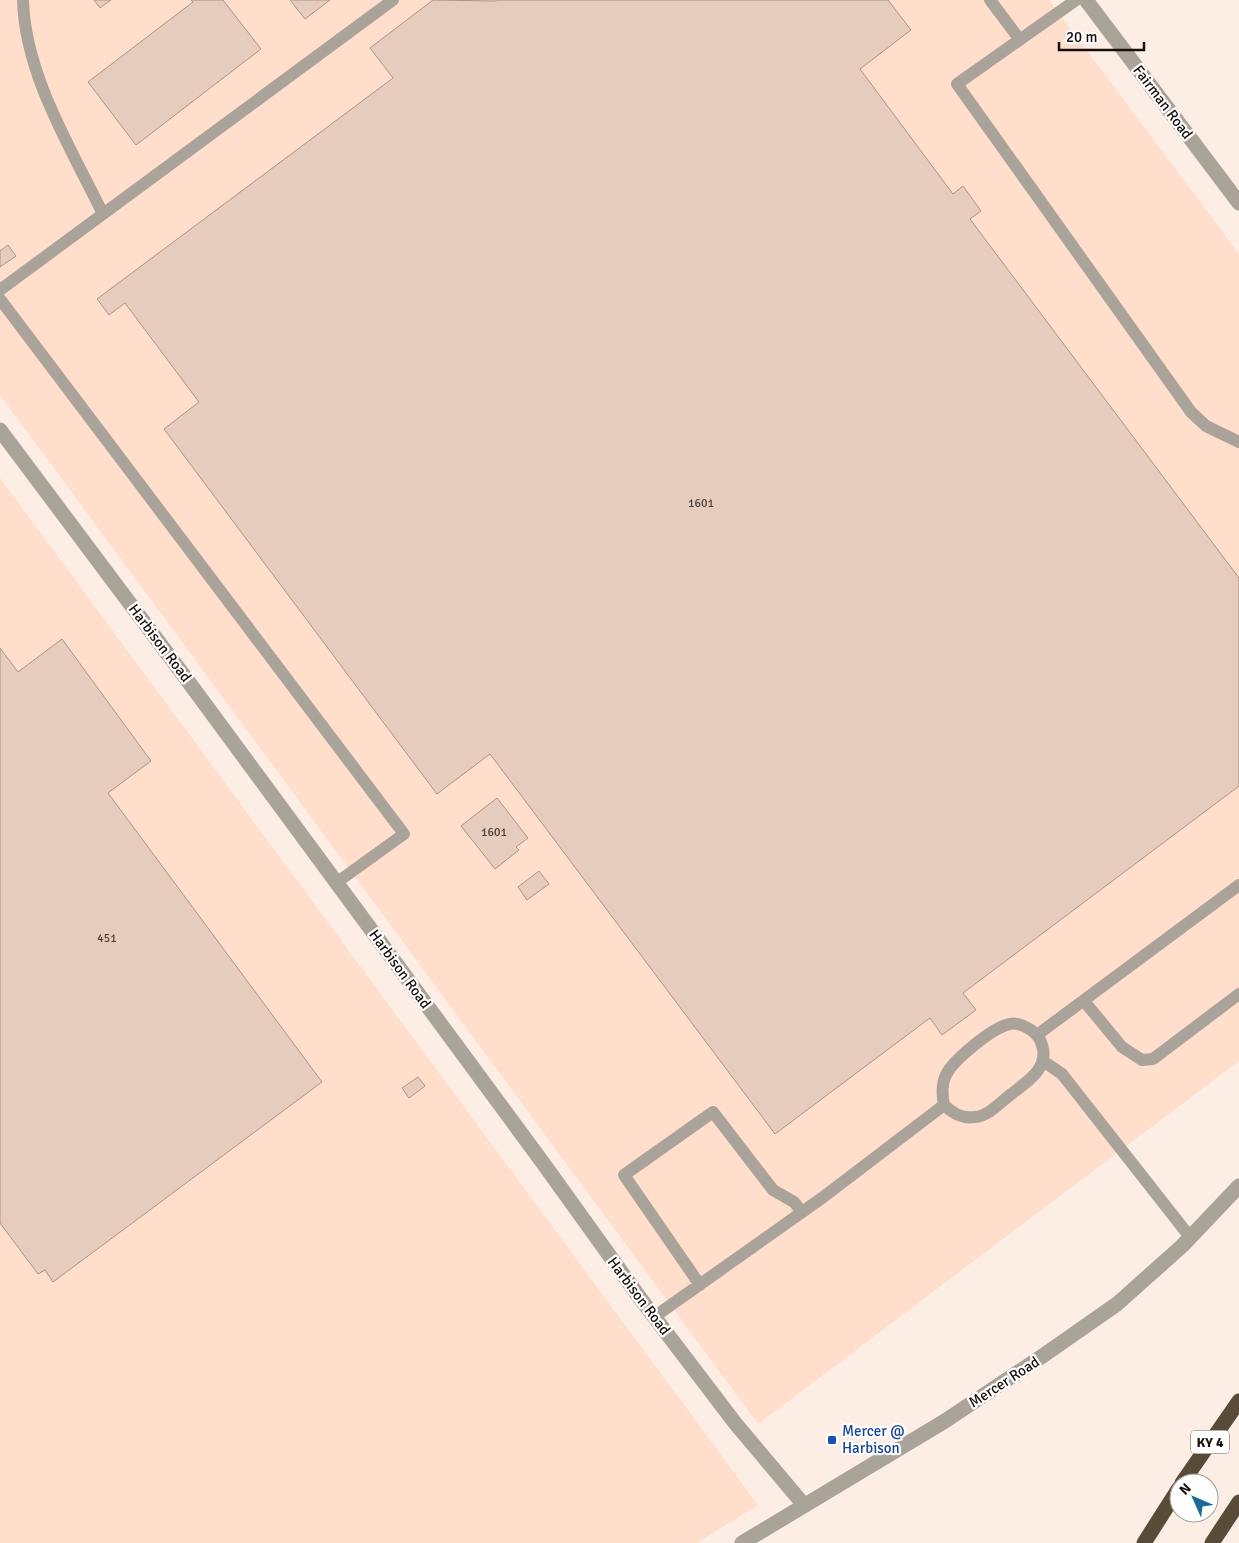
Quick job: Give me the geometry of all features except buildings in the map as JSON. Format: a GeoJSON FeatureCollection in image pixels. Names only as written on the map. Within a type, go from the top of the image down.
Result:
{"type":"FeatureCollection","features":[{"type":"Feature","properties":{"kind":"highway","name":"KY 4"},"geometry":{"type":"LineString","coordinates":[[1189,1473],[1239,1401]]}},
{"type":"Feature","properties":{"kind":"highway"},"geometry":{"type":"LineString","coordinates":[[1212,1543],[1239,1502]]}},
{"type":"Feature","properties":{"kind":"highway"},"geometry":{"type":"LineString","coordinates":[[1144,1543],[1169,1504]]}},
{"type":"Feature","properties":{"kind":"street","name":"Fairman Road"},"geometry":{"type":"LineString","coordinates":[[1086,0],[1239,203]]}},
{"type":"Feature","properties":{"kind":"street","name":"Harbison Road"},"geometry":{"type":"LineString","coordinates":[[0,430],[336,883],[654,1317],[735,1423],[804,1506]]}},
{"type":"Feature","properties":{"kind":"street","name":"Mercer Road"},"geometry":{"type":"LineString","coordinates":[[742,1543],[945,1421],[1117,1304],[1190,1237],[1239,1186]]}},
{"type":"Feature","properties":{"kind":"lane"},"geometry":{"type":"LineString","coordinates":[[23,0],[30,53],[49,104],[103,214]]}},
{"type":"Feature","properties":{"kind":"lane"},"geometry":{"type":"LineString","coordinates":[[0,290],[393,0]]}},
{"type":"Feature","properties":{"kind":"lane"},"geometry":{"type":"LineString","coordinates":[[990,0],[1020,40]]}},
{"type":"Feature","properties":{"kind":"lane"},"geometry":{"type":"LineString","coordinates":[[1076,0],[957,84],[1190,412],[1206,426],[1239,442]]}},
{"type":"Feature","properties":{"kind":"lane"},"geometry":{"type":"LineString","coordinates":[[0,299],[404,834],[336,883]]}},
{"type":"Feature","properties":{"kind":"lane"},"geometry":{"type":"LineString","coordinates":[[1037,1035],[1239,885]]}},
{"type":"Feature","properties":{"kind":"lane"},"geometry":{"type":"LineString","coordinates":[[1084,1001],[1122,1047],[1142,1060],[1153,1059],[1239,994]]}},
{"type":"Feature","properties":{"kind":"lane"},"geometry":{"type":"LineString","coordinates":[[1006,1024],[1020,1024],[1037,1035],[1043,1048],[1043,1061],[1033,1077],[983,1115],[975,1117],[957,1115],[944,1105],[942,1086],[945,1076],[951,1066],[973,1046],[1006,1024]]}},
{"type":"Feature","properties":{"kind":"lane"},"geometry":{"type":"LineString","coordinates":[[1043,1061],[1062,1074],[1190,1237]]}},
{"type":"Feature","properties":{"kind":"lane"},"geometry":{"type":"LineString","coordinates":[[654,1317],[802,1212],[944,1105]]}},
{"type":"Feature","properties":{"kind":"lane"},"geometry":{"type":"LineString","coordinates":[[700,1285],[624,1175],[713,1112],[773,1190],[794,1202],[802,1212]]}},
{"type":"Feature","properties":{"kind":"shaded area"},"geometry":{"type":"Polygon","coordinates":[[[0,0],[1049,0],[1239,254],[1239,1061],[758,1424],[0,395],[0,0]]]}},
{"type":"Feature","properties":{"kind":"shaded area"},"geometry":{"type":"Polygon","coordinates":[[[0,478],[758,1505],[697,1543],[0,1543],[0,478]]]}},
{"type":"Feature","properties":{"kind":"place","name":"Mercer @ Harbison"},"geometry":{"type":"Point","coordinates":[832,1440]}}]}
